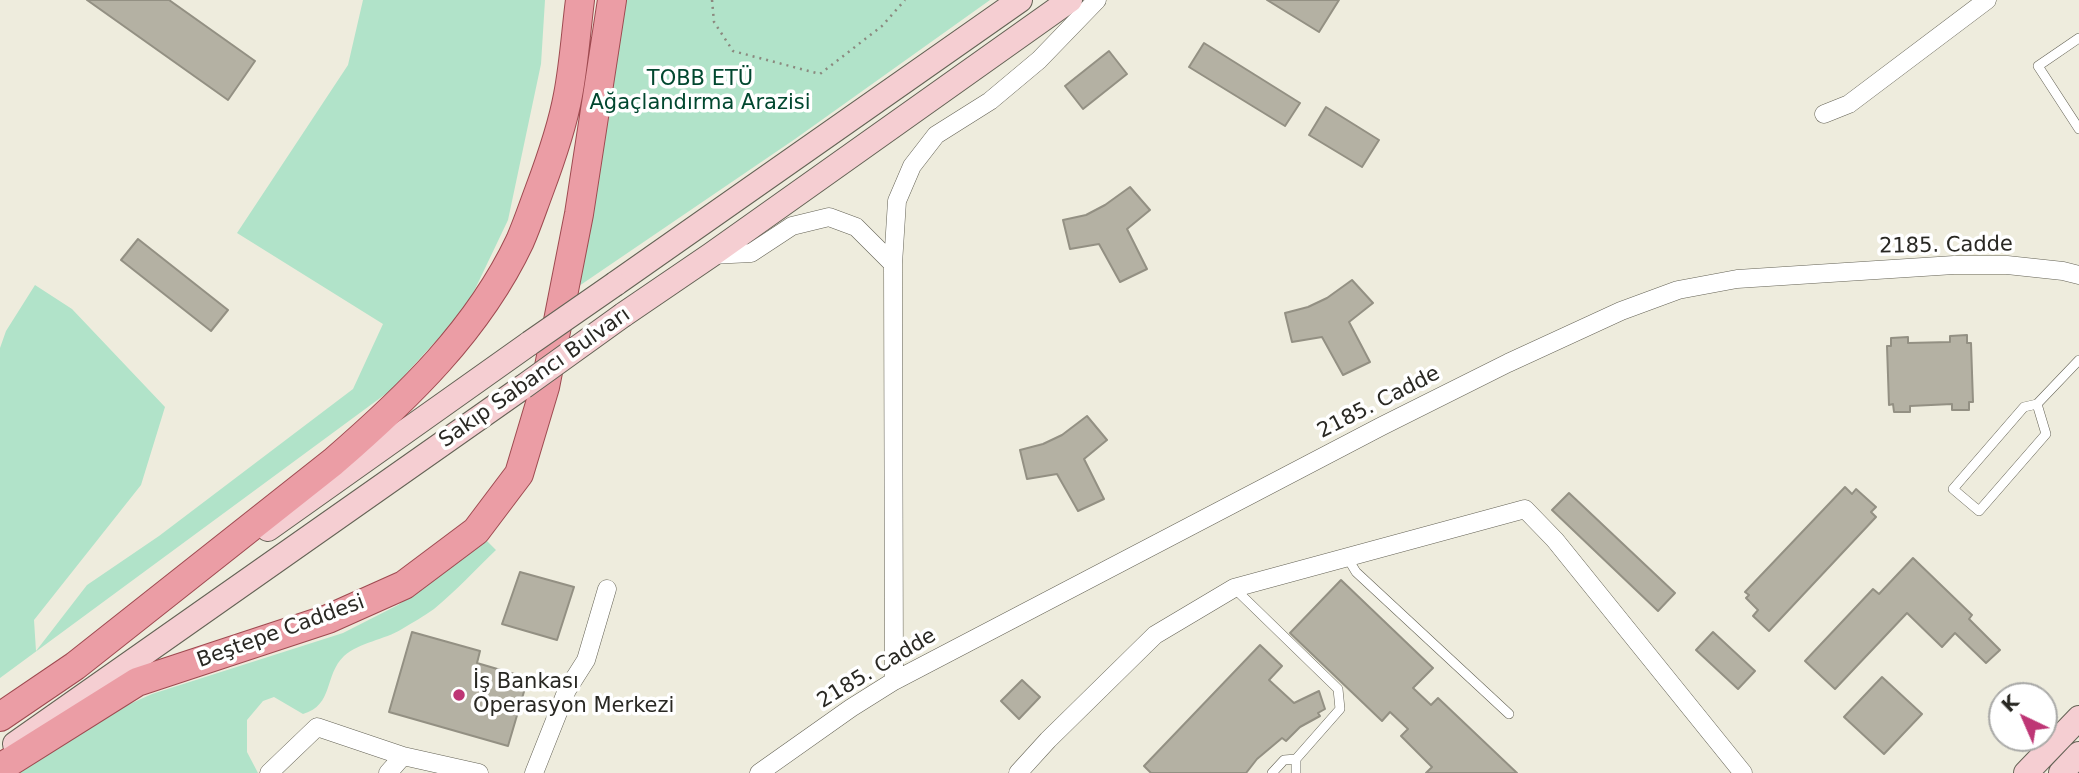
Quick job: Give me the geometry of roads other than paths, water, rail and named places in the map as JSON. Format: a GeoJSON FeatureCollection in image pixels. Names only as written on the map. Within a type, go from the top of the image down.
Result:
{"type":"FeatureCollection","features":[{"type":"Feature","properties":{"kind":"main road"},"geometry":{"type":"LineString","coordinates":[[75,666],[343,454],[424,379],[469,326],[496,285],[520,240],[556,145],[568,94],[580,0]]}},
{"type":"Feature","properties":{"kind":"main road","name":"Beştepe Caddesi"},"geometry":{"type":"LineString","coordinates":[[0,768],[137,682],[328,619],[404,585],[477,531],[519,474],[545,387],[579,214],[612,0]]}},
{"type":"Feature","properties":{"kind":"main road","name":"Sakıp Sabancı Bulvarı"},"geometry":{"type":"LineString","coordinates":[[0,717],[1020,0]]}},
{"type":"Feature","properties":{"kind":"main road","name":"Sakıp Sabancı Bulvarı"},"geometry":{"type":"LineString","coordinates":[[0,755],[1070,0]]}},
{"type":"Feature","properties":{"kind":"main road"},"geometry":{"type":"LineString","coordinates":[[2026,773],[2079,718]]}},
{"type":"Feature","properties":{"kind":"main road"},"geometry":{"type":"LineString","coordinates":[[2061,773],[2079,754]]}},
{"type":"Feature","properties":{"kind":"street"},"geometry":{"type":"LineString","coordinates":[[894,681],[892,264],[897,201],[912,166],[936,135],[990,101],[1039,60],[1097,0]]}},
{"type":"Feature","properties":{"kind":"street"},"geometry":{"type":"LineString","coordinates":[[1824,114],[1849,104],[1987,0]]}},
{"type":"Feature","properties":{"kind":"street"},"geometry":{"type":"LineString","coordinates":[[710,255],[751,253],[792,226],[829,217],[856,227],[892,264]]}},
{"type":"Feature","properties":{"kind":"street","name":"2185. Cadde"},"geometry":{"type":"LineString","coordinates":[[760,773],[894,681],[1382,426],[1621,310],[1678,290],[1737,279],[1795,274],[1954,265],[2007,265],[2079,275]]}},
{"type":"Feature","properties":{"kind":"street"},"geometry":{"type":"LineString","coordinates":[[1018,773],[1155,635],[1234,588],[1525,509],[1555,540],[1743,773]]}},
{"type":"Feature","properties":{"kind":"street"},"geometry":{"type":"LineString","coordinates":[[534,773],[567,690],[586,660],[607,589]]}},
{"type":"Feature","properties":{"kind":"street"},"geometry":{"type":"LineString","coordinates":[[269,773],[317,727],[402,756],[479,773]]}},
{"type":"Feature","properties":{"kind":"street"},"geometry":{"type":"LineString","coordinates":[[388,773],[402,756]]}},
{"type":"Feature","properties":{"kind":"lane"},"geometry":{"type":"LineString","coordinates":[[2079,37],[2038,66],[2079,129]]}},
{"type":"Feature","properties":{"kind":"lane"},"geometry":{"type":"LineString","coordinates":[[2037,404],[2046,434],[1979,511],[1953,489],[2024,407],[2037,404],[2079,359]]}},
{"type":"Feature","properties":{"kind":"lane"},"geometry":{"type":"LineString","coordinates":[[1348,557],[1356,572],[1509,713]]}},
{"type":"Feature","properties":{"kind":"lane"},"geometry":{"type":"LineString","coordinates":[[1234,588],[1338,689],[1340,709],[1296,759],[1296,773]]}},
{"type":"Feature","properties":{"kind":"lane"},"geometry":{"type":"LineString","coordinates":[[1272,773],[1284,760],[1296,759]]}},
{"type":"Feature","properties":{"kind":"place","name":"İş Bankası Operasyon Merkezi"},"geometry":{"type":"Point","coordinates":[459,695]}},
{"type":"Feature","properties":{"kind":"park label","name":"TOBB ETÜ Ağaçlandırma Arazisi"},"geometry":{"type":"Point","coordinates":[700,92]}}]}
